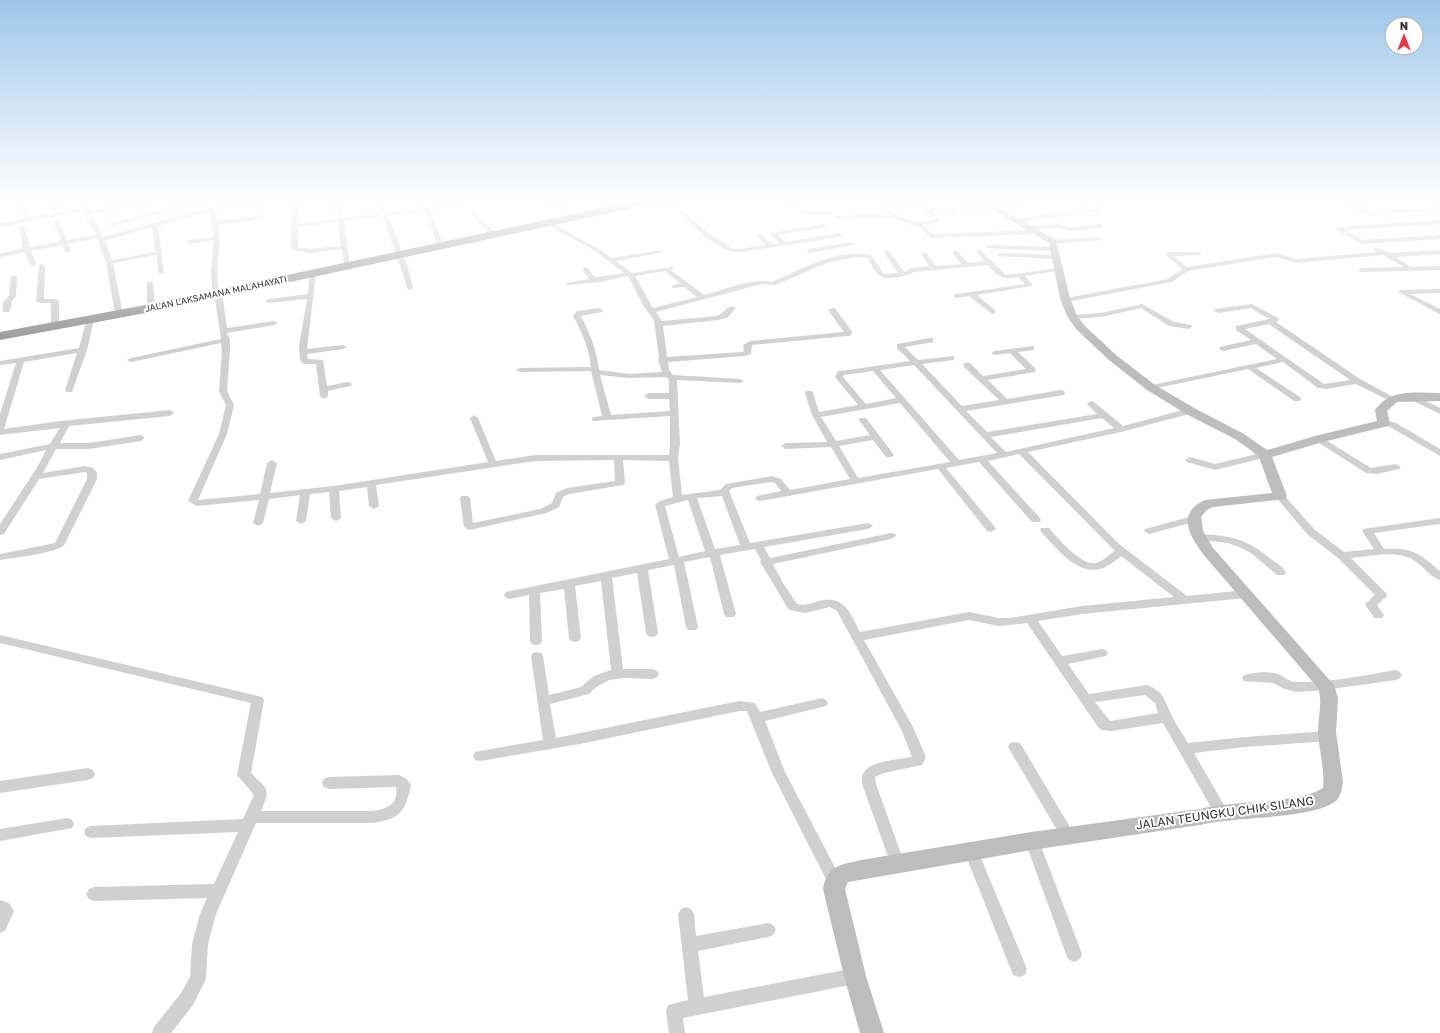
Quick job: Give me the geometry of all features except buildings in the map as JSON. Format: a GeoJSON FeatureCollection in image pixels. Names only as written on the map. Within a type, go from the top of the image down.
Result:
{"type":"FeatureCollection","features":[{"type":"Feature","properties":{"kind":"highway","name":"JALAN LAKSAMANA MALAHAYATI"},"geometry":{"type":"LineString","coordinates":[[0,336],[151,308],[440,246]]}},
{"type":"Feature","properties":{"kind":"street"},"geometry":{"type":"LineString","coordinates":[[26,246],[33,264]]}},
{"type":"Feature","properties":{"kind":"street"},"geometry":{"type":"LineString","coordinates":[[0,255],[45,246]]}},
{"type":"Feature","properties":{"kind":"street"},"geometry":{"type":"LineString","coordinates":[[66,246],[68,251]]}},
{"type":"Feature","properties":{"kind":"street"},"geometry":{"type":"LineString","coordinates":[[102,246],[109,262],[119,314]]}},
{"type":"Feature","properties":{"kind":"street"},"geometry":{"type":"LineString","coordinates":[[157,246],[162,273]]}},
{"type":"Feature","properties":{"kind":"street"},"geometry":{"type":"LineString","coordinates":[[216,246],[214,270],[225,335],[223,391],[230,405],[222,434],[193,500],[197,503],[334,488],[535,458],[673,458]]}},
{"type":"Feature","properties":{"kind":"street"},"geometry":{"type":"LineString","coordinates":[[294,246],[299,250],[309,251],[345,247],[347,266]]}},
{"type":"Feature","properties":{"kind":"street"},"geometry":{"type":"LineString","coordinates":[[396,246],[407,273],[410,288]]}},
{"type":"Feature","properties":{"kind":"street"},"geometry":{"type":"LineString","coordinates":[[588,246],[631,274],[658,324],[664,371],[671,376],[675,444],[673,458],[678,498]]}},
{"type":"Feature","properties":{"kind":"street"},"geometry":{"type":"LineString","coordinates":[[724,246],[739,251],[770,246]]}},
{"type":"Feature","properties":{"kind":"street"},"geometry":{"type":"LineString","coordinates":[[804,246],[825,261]]}},
{"type":"Feature","properties":{"kind":"street"},"geometry":{"type":"LineString","coordinates":[[810,251],[838,246]]}},
{"type":"Feature","properties":{"kind":"street"},"geometry":{"type":"LineString","coordinates":[[952,246],[966,265]]}},
{"type":"Feature","properties":{"kind":"street"},"geometry":{"type":"LineString","coordinates":[[1050,246],[1054,250],[1057,269],[1072,317],[1079,326],[1113,360],[1190,411],[1250,443],[1265,455],[1280,496],[1312,532],[1342,556],[1381,594],[1371,604],[1378,615]]}},
{"type":"Feature","properties":{"kind":"street"},"geometry":{"type":"LineString","coordinates":[[1000,255],[1054,250],[1070,246]]}},
{"type":"Feature","properties":{"kind":"street"},"geometry":{"type":"LineString","coordinates":[[1370,246],[1409,268]]}},
{"type":"Feature","properties":{"kind":"street"},"geometry":{"type":"LineString","coordinates":[[988,247],[1054,250]]}},
{"type":"Feature","properties":{"kind":"street"},"geometry":{"type":"LineString","coordinates":[[611,260],[660,251]]}},
{"type":"Feature","properties":{"kind":"street"},"geometry":{"type":"LineString","coordinates":[[979,251],[1004,277],[1057,269]]}},
{"type":"Feature","properties":{"kind":"street"},"geometry":{"type":"LineString","coordinates":[[887,252],[902,274]]}},
{"type":"Feature","properties":{"kind":"street"},"geometry":{"type":"LineString","coordinates":[[1066,300],[1171,280],[1186,269],[1276,255],[1296,261],[1386,254],[1440,252]]}},
{"type":"Feature","properties":{"kind":"street"},"geometry":{"type":"LineString","coordinates":[[109,262],[158,253]]}},
{"type":"Feature","properties":{"kind":"street"},"geometry":{"type":"LineString","coordinates":[[924,254],[933,267]]}},
{"type":"Feature","properties":{"kind":"street"},"geometry":{"type":"LineString","coordinates":[[1186,269],[1168,254],[1199,254]]}},
{"type":"Feature","properties":{"kind":"street"},"geometry":{"type":"LineString","coordinates":[[651,311],[764,282],[773,284],[825,261],[856,255],[869,256],[883,275],[902,274],[912,270],[933,267],[989,263]]}},
{"type":"Feature","properties":{"kind":"street"},"geometry":{"type":"LineString","coordinates":[[42,266],[40,301],[55,301],[55,326]]}},
{"type":"Feature","properties":{"kind":"street"},"geometry":{"type":"LineString","coordinates":[[568,284],[669,268],[702,297]]}},
{"type":"Feature","properties":{"kind":"street"},"geometry":{"type":"LineString","coordinates":[[1360,270],[1440,268]]}},
{"type":"Feature","properties":{"kind":"street"},"geometry":{"type":"LineString","coordinates":[[585,269],[592,278],[600,280]]}},
{"type":"Feature","properties":{"kind":"street"},"geometry":{"type":"LineString","coordinates":[[313,273],[312,296],[303,352],[305,361],[320,362],[324,393],[348,384]]}},
{"type":"Feature","properties":{"kind":"street"},"geometry":{"type":"LineString","coordinates":[[957,296],[1030,286],[1020,275]]}},
{"type":"Feature","properties":{"kind":"street"},"geometry":{"type":"LineString","coordinates":[[6,310],[8,305],[3,302],[12,296],[14,277]]}},
{"type":"Feature","properties":{"kind":"street"},"geometry":{"type":"LineString","coordinates":[[150,282],[151,308]]}},
{"type":"Feature","properties":{"kind":"street"},"geometry":{"type":"LineString","coordinates":[[674,287],[686,284]]}},
{"type":"Feature","properties":{"kind":"street"},"geometry":{"type":"LineString","coordinates":[[1440,291],[1401,292],[1440,312]]}},
{"type":"Feature","properties":{"kind":"street"},"geometry":{"type":"LineString","coordinates":[[971,294],[992,312]]}},
{"type":"Feature","properties":{"kind":"street"},"geometry":{"type":"LineString","coordinates":[[269,301],[312,296]]}},
{"type":"Feature","properties":{"kind":"street"},"geometry":{"type":"LineString","coordinates":[[1072,317],[1101,315],[1142,306],[1172,324],[1188,327]]}},
{"type":"Feature","properties":{"kind":"street"},"geometry":{"type":"LineString","coordinates":[[1218,311],[1252,306],[1275,321],[1239,328],[1321,386],[1326,387],[1357,381]]}},
{"type":"Feature","properties":{"kind":"street"},"geometry":{"type":"LineString","coordinates":[[658,324],[718,318],[724,316],[732,308]]}},
{"type":"Feature","properties":{"kind":"street"},"geometry":{"type":"LineString","coordinates":[[599,310],[580,313],[577,316],[587,335],[594,358],[594,371],[607,418]]}},
{"type":"Feature","properties":{"kind":"street"},"geometry":{"type":"LineString","coordinates":[[662,360],[744,354],[748,352],[747,345],[750,343],[847,334],[848,332],[832,310]]}},
{"type":"Feature","properties":{"kind":"street"},"geometry":{"type":"LineString","coordinates":[[69,390],[83,350],[90,320]]}},
{"type":"Feature","properties":{"kind":"street"},"geometry":{"type":"LineString","coordinates":[[1271,322],[1357,381],[1393,399],[1440,397]]}},
{"type":"Feature","properties":{"kind":"street"},"geometry":{"type":"LineString","coordinates":[[131,360],[274,323]]}},
{"type":"Feature","properties":{"kind":"street"},"geometry":{"type":"LineString","coordinates":[[930,340],[900,345],[1004,455]]}},
{"type":"Feature","properties":{"kind":"street"},"geometry":{"type":"LineString","coordinates":[[1223,348],[1257,341]]}},
{"type":"Feature","properties":{"kind":"street"},"geometry":{"type":"LineString","coordinates":[[303,352],[343,347]]}},
{"type":"Feature","properties":{"kind":"street"},"geometry":{"type":"LineString","coordinates":[[995,353],[1031,348]]}},
{"type":"Feature","properties":{"kind":"street"},"geometry":{"type":"LineString","coordinates":[[0,363],[83,350]]}},
{"type":"Feature","properties":{"kind":"street"},"geometry":{"type":"LineString","coordinates":[[982,380],[1032,370],[1012,351]]}},
{"type":"Feature","properties":{"kind":"street"},"geometry":{"type":"LineString","coordinates":[[863,406],[839,376],[842,374],[951,358]]}},
{"type":"Feature","properties":{"kind":"street"},"geometry":{"type":"LineString","coordinates":[[0,428],[21,359]]}},
{"type":"Feature","properties":{"kind":"street"},"geometry":{"type":"LineString","coordinates":[[1152,387],[1283,360]]}},
{"type":"Feature","properties":{"kind":"street"},"geometry":{"type":"LineString","coordinates":[[967,365],[1005,402]]}},
{"type":"Feature","properties":{"kind":"street"},"geometry":{"type":"LineString","coordinates":[[1252,366],[1253,371],[1297,399]]}},
{"type":"Feature","properties":{"kind":"street"},"geometry":{"type":"LineString","coordinates":[[874,369],[956,463]]}},
{"type":"Feature","properties":{"kind":"street"},"geometry":{"type":"LineString","coordinates":[[520,370],[594,371],[629,376],[671,376],[740,381]]}},
{"type":"Feature","properties":{"kind":"street"},"geometry":{"type":"LineString","coordinates":[[809,393],[816,415],[856,480]]}},
{"type":"Feature","properties":{"kind":"street"},"geometry":{"type":"LineString","coordinates":[[960,409],[1061,393]]}},
{"type":"Feature","properties":{"kind":"street"},"geometry":{"type":"LineString","coordinates":[[648,396],[673,396]]}},
{"type":"Feature","properties":{"kind":"street"},"geometry":{"type":"LineString","coordinates":[[1412,397],[1440,411]]}},
{"type":"Feature","properties":{"kind":"street"},"geometry":{"type":"LineString","coordinates":[[1384,423],[1381,410],[1393,399]]}},
{"type":"Feature","properties":{"kind":"street"},"geometry":{"type":"LineString","coordinates":[[816,415],[901,400]]}},
{"type":"Feature","properties":{"kind":"street"},"geometry":{"type":"LineString","coordinates":[[1091,404],[1121,429]]}},
{"type":"Feature","properties":{"kind":"street"},"geometry":{"type":"LineString","coordinates":[[760,498],[1004,455],[1121,429],[1190,411]]}},
{"type":"Feature","properties":{"kind":"street"},"geometry":{"type":"LineString","coordinates":[[596,419],[674,413]]}},
{"type":"Feature","properties":{"kind":"street"},"geometry":{"type":"LineString","coordinates":[[0,432],[62,424],[170,414]]}},
{"type":"Feature","properties":{"kind":"street"},"geometry":{"type":"LineString","coordinates":[[985,435],[1104,415]]}},
{"type":"Feature","properties":{"kind":"street"},"geometry":{"type":"LineString","coordinates":[[474,418],[493,464]]}},
{"type":"Feature","properties":{"kind":"street"},"geometry":{"type":"LineString","coordinates":[[863,420],[889,455]]}},
{"type":"Feature","properties":{"kind":"street"},"geometry":{"type":"LineString","coordinates":[[1190,460],[1215,467],[1384,423],[1393,425],[1440,453]]}},
{"type":"Feature","properties":{"kind":"street"},"geometry":{"type":"LineString","coordinates":[[0,532],[65,429],[65,426],[62,424]]}},
{"type":"Feature","properties":{"kind":"street"},"geometry":{"type":"LineString","coordinates":[[786,446],[834,444],[875,437]]}},
{"type":"Feature","properties":{"kind":"street"},"geometry":{"type":"LineString","coordinates":[[0,457],[52,448],[81,445],[89,446],[141,438]]}},
{"type":"Feature","properties":{"kind":"street"},"geometry":{"type":"LineString","coordinates":[[1319,439],[1369,471],[1396,467]]}},
{"type":"Feature","properties":{"kind":"street"},"geometry":{"type":"LineString","coordinates":[[1021,451],[1122,551],[1185,600]]}},
{"type":"Feature","properties":{"kind":"street"},"geometry":{"type":"LineString","coordinates":[[466,498],[469,527],[543,511],[556,505],[559,495],[567,491],[620,483],[618,458]]}},
{"type":"Feature","properties":{"kind":"street"},"geometry":{"type":"LineString","coordinates":[[981,459],[1036,520]]}},
{"type":"Feature","properties":{"kind":"street"},"geometry":{"type":"LineString","coordinates":[[258,523],[272,463]]}},
{"type":"Feature","properties":{"kind":"street"},"geometry":{"type":"LineString","coordinates":[[940,466],[991,529]]}},
{"type":"Feature","properties":{"kind":"street"},"geometry":{"type":"LineString","coordinates":[[0,557],[50,548],[58,545],[92,479],[92,473],[90,470],[85,469],[36,477]]}},
{"type":"Feature","properties":{"kind":"street"},"geometry":{"type":"LineString","coordinates":[[692,626],[660,505],[663,502],[678,498],[723,492],[729,486],[772,479],[778,481],[787,493]]}},
{"type":"Feature","properties":{"kind":"street"},"geometry":{"type":"LineString","coordinates":[[371,483],[374,506]]}},
{"type":"Feature","properties":{"kind":"street"},"geometry":{"type":"LineString","coordinates":[[334,488],[336,518]]}},
{"type":"Feature","properties":{"kind":"street"},"geometry":{"type":"LineString","coordinates":[[301,521],[306,491]]}},
{"type":"Feature","properties":{"kind":"street"},"geometry":{"type":"LineString","coordinates":[[723,492],[728,497],[752,546],[765,562],[793,607],[803,609],[832,603],[839,606],[908,731],[919,757],[917,762],[884,768],[871,773],[868,776],[869,784],[897,862]]}},
{"type":"Feature","properties":{"kind":"street"},"geometry":{"type":"LineString","coordinates":[[1149,531],[1193,519],[1197,510],[1210,503],[1280,496]]}},
{"type":"Feature","properties":{"kind":"street"},"geometry":{"type":"LineString","coordinates":[[692,497],[713,553],[730,614]]}},
{"type":"Feature","properties":{"kind":"street","name":"JALAN TEUNGKU CHIK SILANG"},"geometry":{"type":"LineString","coordinates":[[834,882],[838,877],[846,872],[897,862],[1200,817],[1221,812],[1298,805],[1324,798],[1330,794],[1333,788],[1333,777],[1327,736],[1330,695],[1325,686],[1208,551],[1199,537],[1193,519]]}},
{"type":"Feature","properties":{"kind":"street"},"geometry":{"type":"LineString","coordinates":[[1381,552],[1367,532],[1440,521]]}},
{"type":"Feature","properties":{"kind":"street"},"geometry":{"type":"LineString","coordinates":[[510,594],[568,584],[713,553],[868,526]]}},
{"type":"Feature","properties":{"kind":"street"},"geometry":{"type":"LineString","coordinates":[[1045,530],[1068,553],[1088,566],[1098,566],[1122,551]]}},
{"type":"Feature","properties":{"kind":"street"},"geometry":{"type":"LineString","coordinates":[[765,562],[891,536]]}},
{"type":"Feature","properties":{"kind":"street"},"geometry":{"type":"LineString","coordinates":[[1199,537],[1227,539],[1240,543],[1255,552],[1281,572]]}},
{"type":"Feature","properties":{"kind":"street"},"geometry":{"type":"LineString","coordinates":[[1342,556],[1381,552],[1413,555],[1440,576]]}},
{"type":"Feature","properties":{"kind":"street"},"geometry":{"type":"LineString","coordinates":[[642,568],[652,633]]}},
{"type":"Feature","properties":{"kind":"street"},"geometry":{"type":"LineString","coordinates":[[606,576],[616,673]]}},
{"type":"Feature","properties":{"kind":"street"},"geometry":{"type":"LineString","coordinates":[[568,584],[575,638]]}},
{"type":"Feature","properties":{"kind":"street"},"geometry":{"type":"LineString","coordinates":[[534,590],[536,641]]}},
{"type":"Feature","properties":{"kind":"street"},"geometry":{"type":"LineString","coordinates":[[857,637],[969,616],[999,622],[1030,619],[1082,610],[1246,594]]}},
{"type":"Feature","properties":{"kind":"street"},"geometry":{"type":"LineString","coordinates":[[1030,619],[1099,719],[1108,726],[1166,717]]}},
{"type":"Feature","properties":{"kind":"street"},"geometry":{"type":"LineString","coordinates":[[0,639],[258,700],[244,775],[261,793],[208,914],[200,944],[198,979],[187,999],[160,1033]]}},
{"type":"Feature","properties":{"kind":"street"},"geometry":{"type":"LineString","coordinates":[[1060,661],[1102,653]]}},
{"type":"Feature","properties":{"kind":"street"},"geometry":{"type":"LineString","coordinates":[[537,656],[550,744]]}},
{"type":"Feature","properties":{"kind":"street"},"geometry":{"type":"LineString","coordinates":[[544,701],[585,691],[590,683],[600,677],[616,673],[652,674]]}},
{"type":"Feature","properties":{"kind":"street"},"geometry":{"type":"LineString","coordinates":[[1248,678],[1275,678],[1290,687],[1325,686],[1396,675]]}},
{"type":"Feature","properties":{"kind":"street"},"geometry":{"type":"LineString","coordinates":[[1086,699],[1147,690],[1160,700],[1166,717],[1221,812]]}},
{"type":"Feature","properties":{"kind":"street"},"geometry":{"type":"LineString","coordinates":[[757,718],[822,703]]}},
{"type":"Feature","properties":{"kind":"street"},"geometry":{"type":"LineString","coordinates":[[480,756],[550,744],[746,705],[751,706],[779,773],[834,882],[834,889],[855,976],[872,1033]]}},
{"type":"Feature","properties":{"kind":"street"},"geometry":{"type":"LineString","coordinates":[[1184,749],[1245,742],[1327,736]]}},
{"type":"Feature","properties":{"kind":"street"},"geometry":{"type":"LineString","coordinates":[[1015,748],[1068,836]]}},
{"type":"Feature","properties":{"kind":"street"},"geometry":{"type":"LineString","coordinates":[[0,787],[88,774]]}},
{"type":"Feature","properties":{"kind":"street"},"geometry":{"type":"LineString","coordinates":[[91,832],[249,821],[388,815],[396,810],[400,804],[404,784],[398,781],[329,783]]}},
{"type":"Feature","properties":{"kind":"street"},"geometry":{"type":"LineString","coordinates":[[0,835],[67,824]]}},
{"type":"Feature","properties":{"kind":"street"},"geometry":{"type":"LineString","coordinates":[[1032,841],[1074,954]]}},
{"type":"Feature","properties":{"kind":"street"},"geometry":{"type":"LineString","coordinates":[[971,851],[1019,969]]}},
{"type":"Feature","properties":{"kind":"street"},"geometry":{"type":"LineString","coordinates":[[94,894],[218,891]]}},
{"type":"Feature","properties":{"kind":"street"},"geometry":{"type":"LineString","coordinates":[[0,907],[4,908],[6,911],[0,926]]}},
{"type":"Feature","properties":{"kind":"street"},"geometry":{"type":"LineString","coordinates":[[686,914],[697,1006]]}},
{"type":"Feature","properties":{"kind":"street"},"geometry":{"type":"LineString","coordinates":[[689,945],[768,930]]}},
{"type":"Feature","properties":{"kind":"street"},"geometry":{"type":"LineString","coordinates":[[677,1033],[674,1011],[855,976]]}}]}
